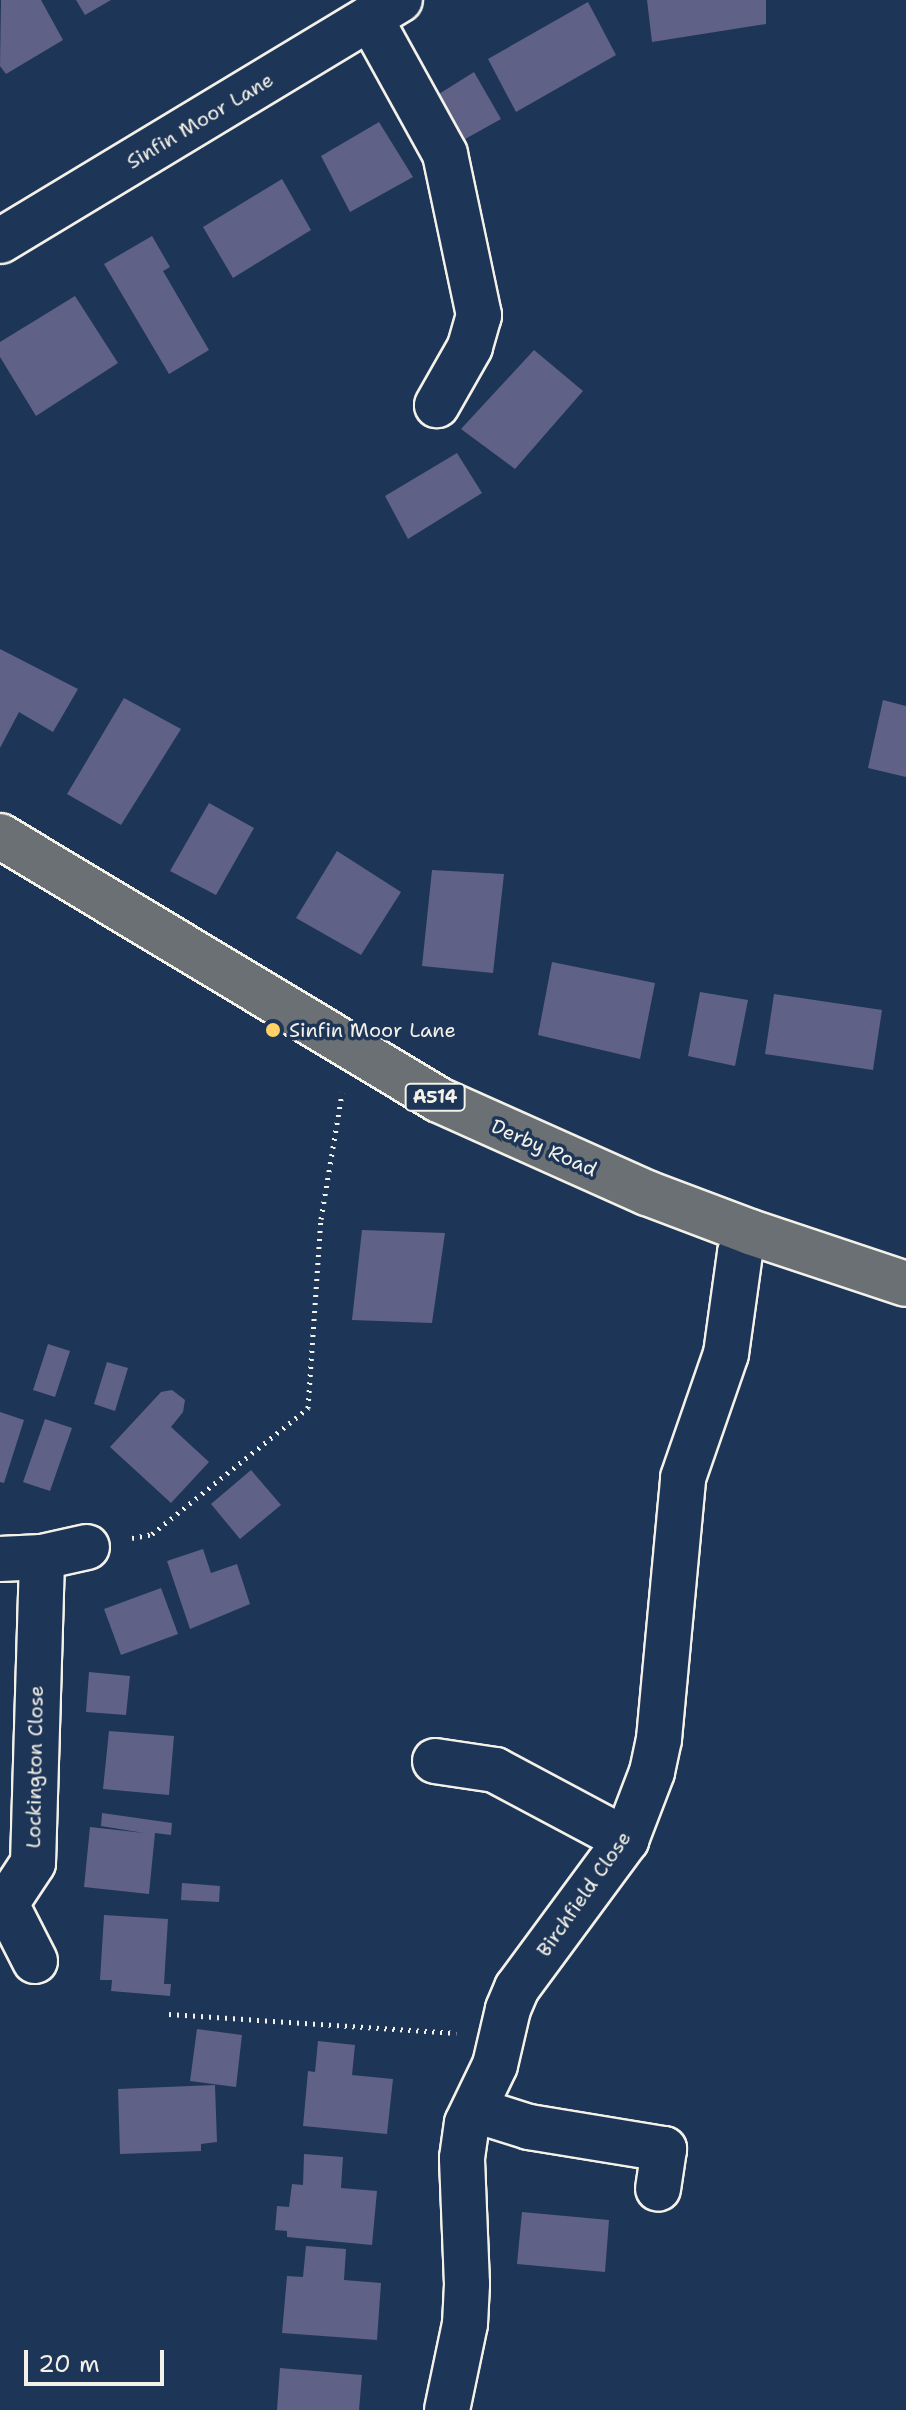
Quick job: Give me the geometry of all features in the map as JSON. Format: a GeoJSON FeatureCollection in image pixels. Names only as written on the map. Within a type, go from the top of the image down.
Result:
{"type":"FeatureCollection","features":[{"type":"Feature","properties":{"kind":"main road","name":"Derby Road"},"geometry":{"type":"LineString","coordinates":[[0,836],[439,1100],[542,1149],[750,1232],[906,1284]]}},
{"type":"Feature","properties":{"kind":"street","name":"Sinfin Moor Lane"},"geometry":{"type":"LineString","coordinates":[[0,241],[385,9]]}},
{"type":"Feature","properties":{"kind":"street"},"geometry":{"type":"LineString","coordinates":[[385,9],[445,154],[479,315],[470,347],[437,405]]}},
{"type":"Feature","properties":{"kind":"street","name":"Birchfield Close"},"geometry":{"type":"LineString","coordinates":[[447,2410],[465,2324],[467,2273],[462,2158],[467,2123],[495,2065],[517,1988],[626,1840],[652,1772],[659,1739],[683,1478],[726,1354],[740,1253],[750,1232]]}},
{"type":"Feature","properties":{"kind":"street","name":"Lockington Close"},"geometry":{"type":"LineString","coordinates":[[35,1961],[6,1904],[33,1863],[21,1558],[87,1547]]}},
{"type":"Feature","properties":{"kind":"street"},"geometry":{"type":"LineString","coordinates":[[435,1761],[495,1770],[626,1840]]}},
{"type":"Feature","properties":{"kind":"street"},"geometry":{"type":"LineString","coordinates":[[475,2110],[529,2127],[664,2149],[658,2189]]}},
{"type":"Feature","properties":{"kind":"path"},"geometry":{"type":"LineString","coordinates":[[87,1547],[152,1534],[308,1408],[321,1219],[343,1090],[363,1056]]}},
{"type":"Feature","properties":{"kind":"path"},"geometry":{"type":"LineString","coordinates":[[169,2014],[501,2036]]}},
{"type":"Feature","properties":{"kind":"building"},"geometry":{"type":"Polygon","coordinates":[[[1,0],[41,0],[63,40],[6,74],[0,66],[1,0]]]}},
{"type":"Feature","properties":{"kind":"building"},"geometry":{"type":"Polygon","coordinates":[[[76,0],[111,0],[85,15],[76,0]]]}},
{"type":"Feature","properties":{"kind":"building"},"geometry":{"type":"Polygon","coordinates":[[[647,0],[766,0],[766,24],[652,42],[647,0]]]}},
{"type":"Feature","properties":{"kind":"building"},"geometry":{"type":"Polygon","coordinates":[[[588,2],[616,55],[516,112],[488,59],[588,2]]]}},
{"type":"Feature","properties":{"kind":"building"},"geometry":{"type":"Polygon","coordinates":[[[474,72],[501,119],[458,143],[431,99],[474,72]]]}},
{"type":"Feature","properties":{"kind":"building"},"geometry":{"type":"Polygon","coordinates":[[[379,122],[413,177],[350,212],[321,156],[379,122]]]}},
{"type":"Feature","properties":{"kind":"building"},"geometry":{"type":"Polygon","coordinates":[[[282,179],[311,230],[233,278],[203,227],[282,179]]]}},
{"type":"Feature","properties":{"kind":"building"},"geometry":{"type":"Polygon","coordinates":[[[152,236],[170,267],[163,271],[209,350],[169,374],[104,264],[152,236]]]}},
{"type":"Feature","properties":{"kind":"building"},"geometry":{"type":"Polygon","coordinates":[[[75,296],[118,363],[36,416],[0,357],[0,342],[75,296]]]}},
{"type":"Feature","properties":{"kind":"building"},"geometry":{"type":"Polygon","coordinates":[[[534,350],[583,391],[515,469],[461,429],[534,350]]]}},
{"type":"Feature","properties":{"kind":"building"},"geometry":{"type":"Polygon","coordinates":[[[457,453],[482,493],[408,539],[385,496],[457,453]]]}},
{"type":"Feature","properties":{"kind":"building"},"geometry":{"type":"Polygon","coordinates":[[[0,649],[78,689],[53,732],[19,712],[0,748],[0,649]]]}},
{"type":"Feature","properties":{"kind":"building"},"geometry":{"type":"Polygon","coordinates":[[[124,698],[181,729],[121,825],[67,794],[124,698]]]}},
{"type":"Feature","properties":{"kind":"building"},"geometry":{"type":"Polygon","coordinates":[[[883,700],[906,706],[906,777],[868,768],[883,700]]]}},
{"type":"Feature","properties":{"kind":"building"},"geometry":{"type":"Polygon","coordinates":[[[209,803],[254,828],[216,895],[170,871],[209,803]]]}},
{"type":"Feature","properties":{"kind":"building"},"geometry":{"type":"Polygon","coordinates":[[[337,851],[401,892],[361,955],[296,918],[337,851]]]}},
{"type":"Feature","properties":{"kind":"building"},"geometry":{"type":"Polygon","coordinates":[[[432,870],[504,874],[493,973],[422,966],[432,870]]]}},
{"type":"Feature","properties":{"kind":"building"},"geometry":{"type":"Polygon","coordinates":[[[552,962],[655,983],[640,1059],[538,1035],[552,962]]]}},
{"type":"Feature","properties":{"kind":"building"},"geometry":{"type":"Polygon","coordinates":[[[700,992],[748,1000],[735,1066],[688,1056],[700,992]]]}},
{"type":"Feature","properties":{"kind":"building"},"geometry":{"type":"Polygon","coordinates":[[[774,994],[882,1010],[873,1070],[765,1054],[774,994]]]}},
{"type":"Feature","properties":{"kind":"building"},"geometry":{"type":"Polygon","coordinates":[[[362,1230],[445,1233],[432,1323],[352,1320],[362,1230]]]}},
{"type":"Feature","properties":{"kind":"building"},"geometry":{"type":"Polygon","coordinates":[[[48,1344],[70,1351],[55,1397],[33,1390],[48,1344]]]}},
{"type":"Feature","properties":{"kind":"building"},"geometry":{"type":"Polygon","coordinates":[[[107,1362],[128,1368],[115,1411],[94,1404],[107,1362]]]}},
{"type":"Feature","properties":{"kind":"building"},"geometry":{"type":"Polygon","coordinates":[[[172,1390],[185,1400],[183,1412],[171,1427],[209,1462],[171,1503],[110,1447],[161,1392],[172,1390]]]}},
{"type":"Feature","properties":{"kind":"building"},"geometry":{"type":"Polygon","coordinates":[[[0,1412],[24,1420],[4,1483],[0,1482],[0,1412]]]}},
{"type":"Feature","properties":{"kind":"building"},"geometry":{"type":"Polygon","coordinates":[[[45,1419],[72,1428],[50,1491],[23,1482],[45,1419]]]}},
{"type":"Feature","properties":{"kind":"building"},"geometry":{"type":"Polygon","coordinates":[[[251,1470],[281,1505],[240,1539],[211,1504],[251,1470]]]}},
{"type":"Feature","properties":{"kind":"building"},"geometry":{"type":"Polygon","coordinates":[[[203,1549],[211,1573],[237,1564],[250,1604],[190,1629],[167,1561],[203,1549]]]}},
{"type":"Feature","properties":{"kind":"building"},"geometry":{"type":"Polygon","coordinates":[[[161,1588],[178,1634],[121,1655],[104,1609],[161,1588]]]}},
{"type":"Feature","properties":{"kind":"building"},"geometry":{"type":"Polygon","coordinates":[[[89,1672],[130,1676],[126,1715],[86,1712],[89,1672]]]}},
{"type":"Feature","properties":{"kind":"building"},"geometry":{"type":"Polygon","coordinates":[[[109,1731],[174,1736],[169,1795],[103,1789],[109,1731]]]}},
{"type":"Feature","properties":{"kind":"building"},"geometry":{"type":"Polygon","coordinates":[[[102,1813],[172,1823],[171,1835],[155,1833],[149,1894],[84,1887],[90,1827],[144,1833],[101,1826],[102,1813]]]}},
{"type":"Feature","properties":{"kind":"building"},"geometry":{"type":"Polygon","coordinates":[[[182,1883],[220,1886],[219,1902],[181,1900],[182,1883]]]}},
{"type":"Feature","properties":{"kind":"building"},"geometry":{"type":"Polygon","coordinates":[[[104,1915],[168,1919],[164,1984],[171,1984],[170,1996],[111,1991],[112,1980],[100,1980],[104,1915]]]}},
{"type":"Feature","properties":{"kind":"building"},"geometry":{"type":"Polygon","coordinates":[[[197,2029],[242,2035],[236,2087],[190,2081],[197,2029]]]}},
{"type":"Feature","properties":{"kind":"building"},"geometry":{"type":"Polygon","coordinates":[[[318,2041],[355,2045],[352,2075],[393,2079],[387,2134],[303,2126],[308,2071],[315,2072],[318,2041]]]}},
{"type":"Feature","properties":{"kind":"building"},"geometry":{"type":"Polygon","coordinates":[[[215,2085],[217,2142],[201,2144],[201,2151],[120,2154],[118,2089],[215,2085]]]}},
{"type":"Feature","properties":{"kind":"building"},"geometry":{"type":"Polygon","coordinates":[[[304,2154],[343,2157],[341,2188],[377,2191],[372,2245],[287,2237],[287,2231],[275,2230],[277,2206],[289,2207],[292,2184],[303,2185],[304,2154]]]}},
{"type":"Feature","properties":{"kind":"building"},"geometry":{"type":"Polygon","coordinates":[[[522,2212],[609,2220],[605,2272],[517,2264],[522,2212]]]}},
{"type":"Feature","properties":{"kind":"building"},"geometry":{"type":"Polygon","coordinates":[[[306,2246],[346,2249],[344,2280],[381,2283],[377,2340],[282,2333],[287,2276],[303,2277],[306,2246]]]}},
{"type":"Feature","properties":{"kind":"building"},"geometry":{"type":"Polygon","coordinates":[[[280,2368],[362,2375],[359,2410],[277,2410],[280,2368]]]}},
{"type":"Feature","properties":{"kind":"place","name":"Sinfin Moor Lane"},"geometry":{"type":"Point","coordinates":[273,1030]}}]}
